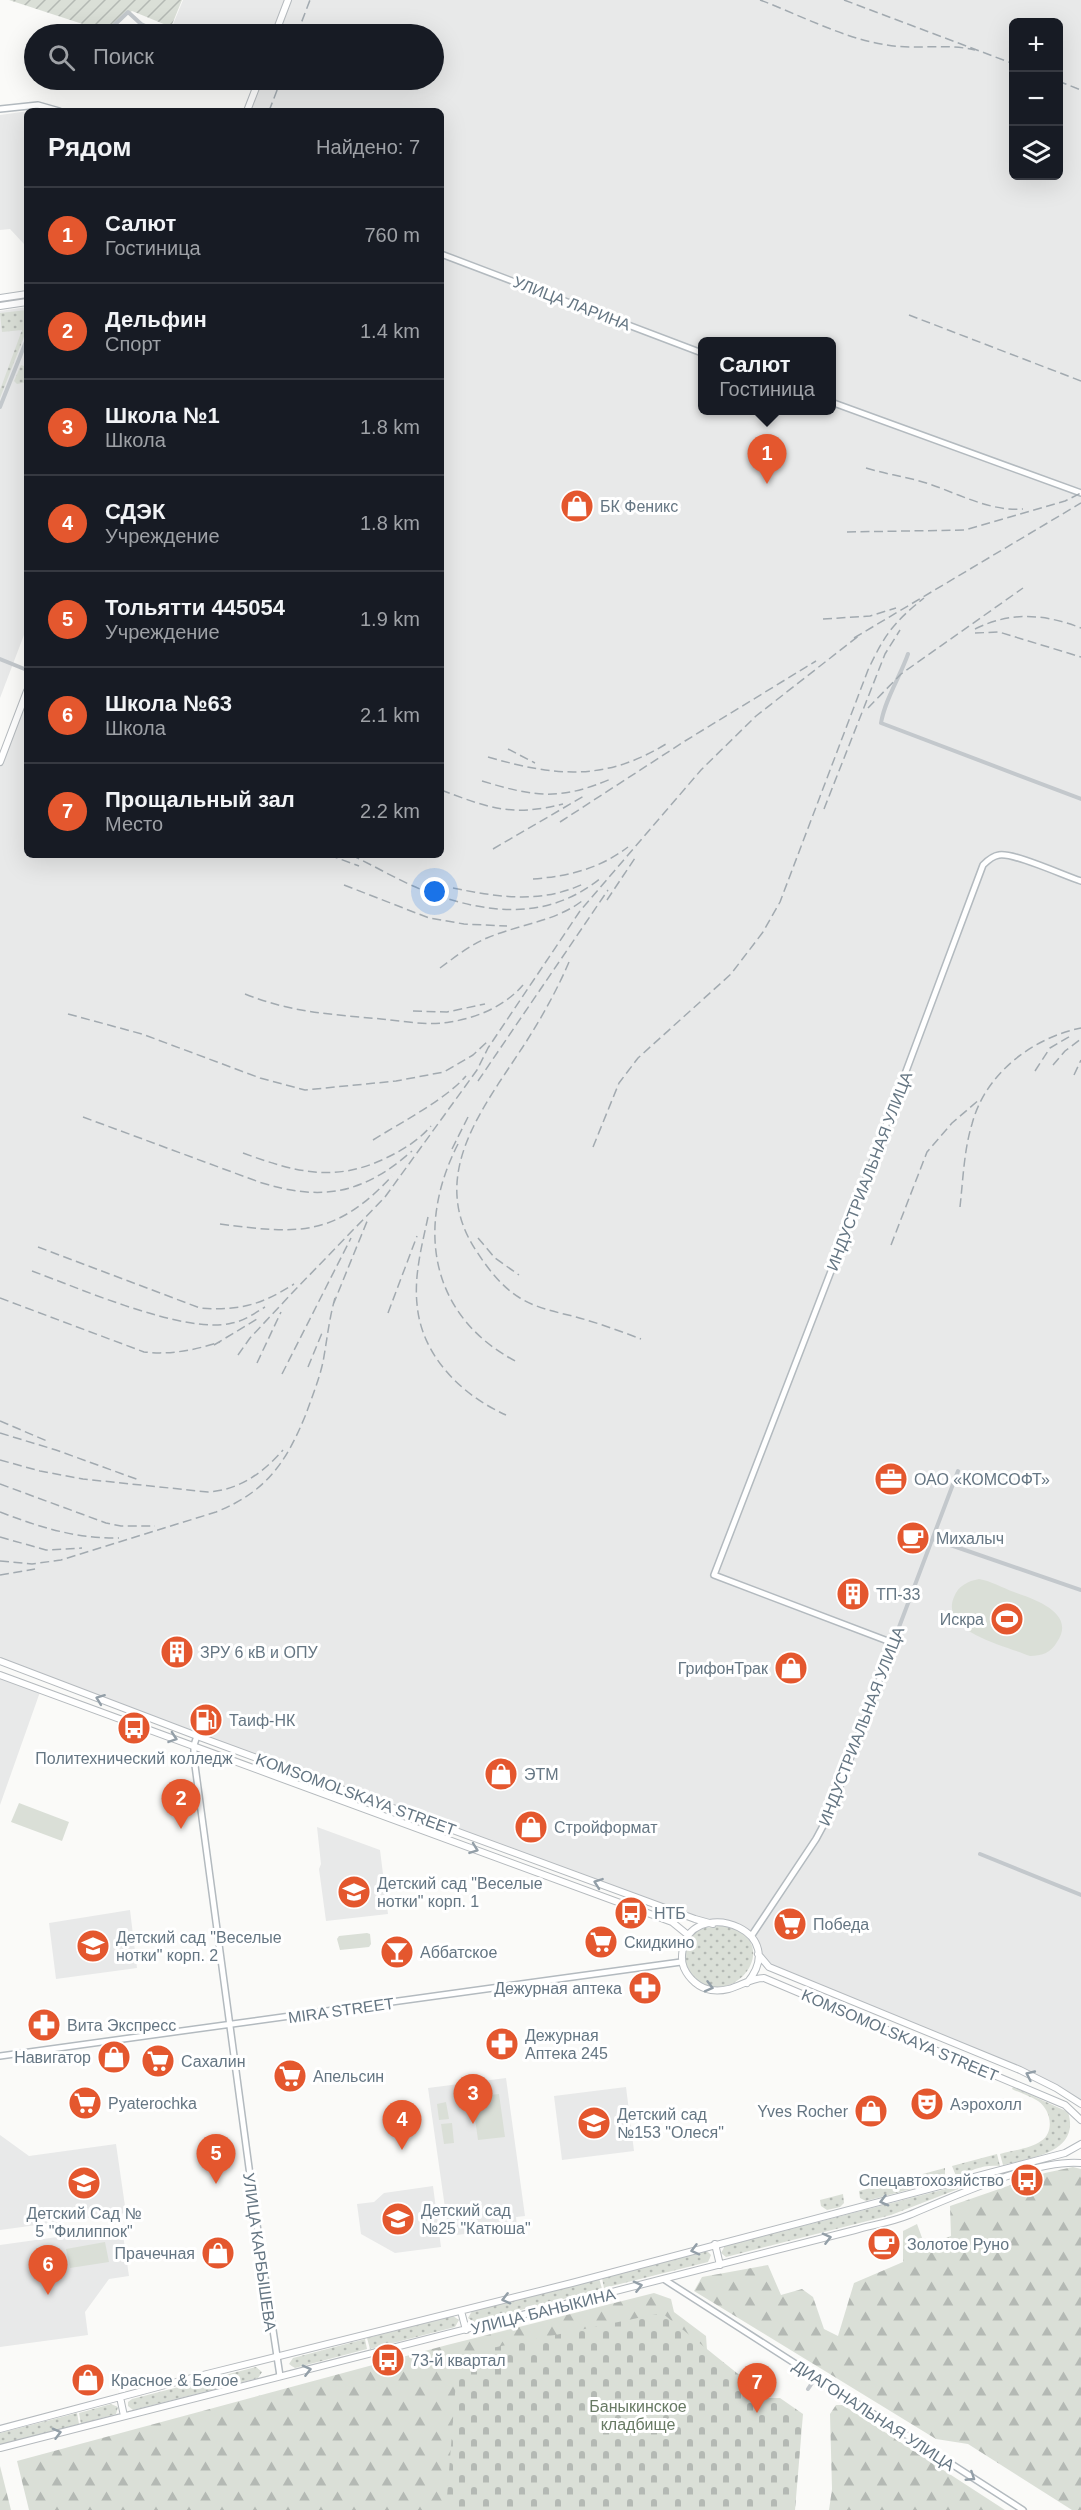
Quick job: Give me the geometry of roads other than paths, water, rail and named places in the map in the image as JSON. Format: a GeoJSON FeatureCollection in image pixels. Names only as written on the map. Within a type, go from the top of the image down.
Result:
{"type":"FeatureCollection","features":[{"type":"Feature","properties":{"kind":"main road"},"geometry":{"type":"LineString","coordinates":[[279,24],[288,0]]}},
{"type":"Feature","properties":{"kind":"main road"},"geometry":{"type":"LineString","coordinates":[[248,108],[255,90]]}},
{"type":"Feature","properties":{"kind":"main road"},"geometry":{"type":"LineString","coordinates":[[0,298],[24,294]]}},
{"type":"Feature","properties":{"kind":"main road"},"geometry":{"type":"LineString","coordinates":[[0,306],[24,302]]}},
{"type":"Feature","properties":{"kind":"main road"},"geometry":{"type":"LineString","coordinates":[[0,762],[24,699]]}},
{"type":"Feature","properties":{"kind":"main road","name":"KOMSOMOLSKAYA STREET"},"geometry":{"type":"LineString","coordinates":[[0,1661],[695,1920],[713,1923]]}},
{"type":"Feature","properties":{"kind":"main road","name":"KOMSOMOLSKAYA STREET"},"geometry":{"type":"LineString","coordinates":[[0,1674],[672,1922],[688,1935]]}},
{"type":"Feature","properties":{"kind":"main road"},"geometry":{"type":"LineString","coordinates":[[314,1790],[318,1780]]}},
{"type":"Feature","properties":{"kind":"main road"},"geometry":{"type":"LineString","coordinates":[[506,1861],[510,1851]]}},
{"type":"Feature","properties":{"kind":"main road"},"geometry":{"type":"LineString","coordinates":[[713,1923],[733,1924],[752,1935],[758,1954],[754,1975],[747,1983],[723,1990],[708,1989],[694,1982],[681,1962],[682,1948],[693,1930],[713,1923]]}},
{"type":"Feature","properties":{"kind":"main road","name":"KOMSOMOLSKAYA STREET"},"geometry":{"type":"LineString","coordinates":[[758,1954],[769,1967],[1020,2070],[1056,2088],[1081,2104]]}},
{"type":"Feature","properties":{"kind":"main road","name":"KOMSOMOLSKAYA STREET"},"geometry":{"type":"LineString","coordinates":[[747,1983],[757,1978],[764,1978],[1051,2099],[1072,2109],[1081,2120]]}},
{"type":"Feature","properties":{"kind":"main road"},"geometry":{"type":"LineString","coordinates":[[1051,2099],[1056,2088]]}},
{"type":"Feature","properties":{"kind":"main road","name":"УЛИЦА БАНЫКИНА"},"geometry":{"type":"LineString","coordinates":[[0,2429],[1065,2153],[1081,2144]]}},
{"type":"Feature","properties":{"kind":"main road","name":"УЛИЦА БАНЫКИНА"},"geometry":{"type":"LineString","coordinates":[[0,2448],[665,2280],[906,2216],[966,2191],[1047,2166],[1069,2162],[1081,2163]]}},
{"type":"Feature","properties":{"kind":"main road"},"geometry":{"type":"LineString","coordinates":[[963,2179],[969,2184],[966,2191]]}},
{"type":"Feature","properties":{"kind":"main road"},"geometry":{"type":"LineString","coordinates":[[715,2244],[720,2265]]}},
{"type":"Feature","properties":{"kind":"main road"},"geometry":{"type":"LineString","coordinates":[[461,2311],[466,2330]]}},
{"type":"Feature","properties":{"kind":"main road"},"geometry":{"type":"LineString","coordinates":[[120,2397],[124,2416]]}},
{"type":"Feature","properties":{"kind":"street"},"geometry":{"type":"LineString","coordinates":[[115,24],[128,12],[141,24]]}},
{"type":"Feature","properties":{"kind":"street"},"geometry":{"type":"LineString","coordinates":[[0,110],[38,105],[48,108]]}},
{"type":"Feature","properties":{"kind":"street","name":"УЛИЦА ЛАРИНА"},"geometry":{"type":"LineString","coordinates":[[444,255],[698,351]]}},
{"type":"Feature","properties":{"kind":"street"},"geometry":{"type":"LineString","coordinates":[[0,407],[24,347]]}},
{"type":"Feature","properties":{"kind":"street"},"geometry":{"type":"LineString","coordinates":[[836,404],[1081,493]]}},
{"type":"Feature","properties":{"kind":"street"},"geometry":{"type":"LineString","coordinates":[[908,654],[885,707],[881,723],[1081,799]]}},
{"type":"Feature","properties":{"kind":"street"},"geometry":{"type":"LineString","coordinates":[[0,659],[24,669]]}},
{"type":"Feature","properties":{"kind":"street","name":"ИНДУСТРИАЛЬНАЯ УЛИЦА"},"geometry":{"type":"LineString","coordinates":[[893,1643],[714,1575],[839,1251],[983,865],[1000,854],[1012,856],[1081,881]]}},
{"type":"Feature","properties":{"kind":"street","name":"ИНДУСТРИАЛЬНАЯ УЛИЦА"},"geometry":{"type":"LineString","coordinates":[[752,1935],[816,1839],[830,1813],[958,1471]]}},
{"type":"Feature","properties":{"kind":"street"},"geometry":{"type":"LineString","coordinates":[[933,1539],[1081,1590]]}},
{"type":"Feature","properties":{"kind":"street","name":"УЛИЦА КАРБЫШЕВА"},"geometry":{"type":"LineString","coordinates":[[197,1736],[194,1745],[230,2025],[275,2357],[280,2376]]}},
{"type":"Feature","properties":{"kind":"street"},"geometry":{"type":"LineString","coordinates":[[980,1854],[1081,1895]]}},
{"type":"Feature","properties":{"kind":"street","name":"MIRA STREET"},"geometry":{"type":"LineString","coordinates":[[0,2056],[681,1962]]}},
{"type":"Feature","properties":{"kind":"street","name":"ДИАГОНАЛЬНАЯ УЛИЦА"},"geometry":{"type":"LineString","coordinates":[[665,2280],[1023,2510]]}},
{"type":"Feature","properties":{"kind":"street"},"geometry":{"type":"LineString","coordinates":[[808,2389],[816,2377]]}},
{"type":"Feature","properties":{"kind":"railway"},"geometry":{"type":"LineString","coordinates":[[301,24],[310,0]]}},
{"type":"Feature","properties":{"kind":"railway"},"geometry":{"type":"LineString","coordinates":[[760,0],[839,32],[871,42],[898,46],[953,47],[975,50]]}},
{"type":"Feature","properties":{"kind":"railway"},"geometry":{"type":"LineString","coordinates":[[844,0],[1009,62]]}},
{"type":"Feature","properties":{"kind":"railway"},"geometry":{"type":"LineString","coordinates":[[1063,83],[1081,90]]}},
{"type":"Feature","properties":{"kind":"railway"},"geometry":{"type":"LineString","coordinates":[[270,108],[277,90]]}},
{"type":"Feature","properties":{"kind":"railway"},"geometry":{"type":"LineString","coordinates":[[909,315],[1081,381]]}},
{"type":"Feature","properties":{"kind":"railway"},"geometry":{"type":"LineString","coordinates":[[866,468],[929,484],[982,504],[1023,509]]}},
{"type":"Feature","properties":{"kind":"railway"},"geometry":{"type":"LineString","coordinates":[[847,532],[965,530],[1065,501],[1081,493]]}},
{"type":"Feature","properties":{"kind":"railway"},"geometry":{"type":"LineString","coordinates":[[854,638],[1081,503]]}},
{"type":"Feature","properties":{"kind":"railway"},"geometry":{"type":"LineString","coordinates":[[868,708],[901,674],[1023,588]]}},
{"type":"Feature","properties":{"kind":"railway"},"geometry":{"type":"LineString","coordinates":[[593,1147],[619,1083],[638,1058],[731,974],[763,932],[780,902],[868,670],[891,630],[924,598]]}},
{"type":"Feature","properties":{"kind":"railway"},"geometry":{"type":"LineString","coordinates":[[823,619],[870,616],[896,608]]}},
{"type":"Feature","properties":{"kind":"railway"},"geometry":{"type":"LineString","coordinates":[[975,629],[1002,619],[1028,616],[1068,623],[1081,628]]}},
{"type":"Feature","properties":{"kind":"railway"},"geometry":{"type":"LineString","coordinates":[[824,809],[885,654],[900,630]]}},
{"type":"Feature","properties":{"kind":"railway"},"geometry":{"type":"LineString","coordinates":[[975,633],[999,632],[1081,657]]}},
{"type":"Feature","properties":{"kind":"railway"},"geometry":{"type":"LineString","coordinates":[[238,1355],[250,1338],[385,1197],[477,1070],[488,1048],[580,911],[701,770],[756,716],[861,634]]}},
{"type":"Feature","properties":{"kind":"railway"},"geometry":{"type":"LineString","coordinates":[[560,822],[685,741],[816,661]]}},
{"type":"Feature","properties":{"kind":"railway"},"geometry":{"type":"LineString","coordinates":[[488,757],[535,768],[578,772],[621,765],[666,744]]}},
{"type":"Feature","properties":{"kind":"railway"},"geometry":{"type":"LineString","coordinates":[[508,749],[535,763]]}},
{"type":"Feature","properties":{"kind":"railway"},"geometry":{"type":"LineString","coordinates":[[482,781],[517,791],[547,794],[578,790],[613,778]]}},
{"type":"Feature","properties":{"kind":"railway"},"geometry":{"type":"LineString","coordinates":[[444,791],[501,809],[529,810],[563,804]]}},
{"type":"Feature","properties":{"kind":"railway"},"geometry":{"type":"LineString","coordinates":[[493,849],[584,796]]}},
{"type":"Feature","properties":{"kind":"railway"},"geometry":{"type":"LineString","coordinates":[[533,879],[559,876],[595,866],[628,847]]}},
{"type":"Feature","properties":{"kind":"railway"},"geometry":{"type":"LineString","coordinates":[[337,858],[359,866]]}},
{"type":"Feature","properties":{"kind":"railway"},"geometry":{"type":"LineString","coordinates":[[357,858],[425,891],[448,899],[494,909],[516,910],[560,901],[602,877]]}},
{"type":"Feature","properties":{"kind":"railway"},"geometry":{"type":"LineString","coordinates":[[607,900],[635,858]]}},
{"type":"Feature","properties":{"kind":"railway"},"geometry":{"type":"LineString","coordinates":[[453,888],[519,897],[551,894],[583,884]]}},
{"type":"Feature","properties":{"kind":"railway"},"geometry":{"type":"LineString","coordinates":[[344,885],[429,918],[464,924],[507,926]]}},
{"type":"Feature","properties":{"kind":"railway"},"geometry":{"type":"LineString","coordinates":[[478,1081],[608,890]]}},
{"type":"Feature","properties":{"kind":"railway"},"geometry":{"type":"LineString","coordinates":[[440,968],[481,941],[560,914],[582,901]]}},
{"type":"Feature","properties":{"kind":"railway"},"geometry":{"type":"LineString","coordinates":[[569,962],[538,1023],[479,1116],[467,1142],[459,1169],[457,1196],[462,1223],[486,1265],[496,1278],[514,1294],[541,1308],[641,1339]]}},
{"type":"Feature","properties":{"kind":"railway"},"geometry":{"type":"LineString","coordinates":[[245,994],[279,1005],[312,1012],[416,1023],[442,1023],[460,1020],[490,1010],[508,999],[523,985]]}},
{"type":"Feature","properties":{"kind":"railway"},"geometry":{"type":"LineString","coordinates":[[413,1011],[447,1012],[485,1004]]}},
{"type":"Feature","properties":{"kind":"railway"},"geometry":{"type":"LineString","coordinates":[[68,1014],[142,1034],[260,1078],[305,1090],[396,1081],[444,1072],[473,1055],[487,1042]]}},
{"type":"Feature","properties":{"kind":"railway"},"geometry":{"type":"LineString","coordinates":[[960,1207],[969,1134],[978,1106],[988,1089],[999,1074],[1028,1050],[1045,1040],[1081,1028]]}},
{"type":"Feature","properties":{"kind":"railway"},"geometry":{"type":"LineString","coordinates":[[1035,1071],[1050,1048],[1072,1035]]}},
{"type":"Feature","properties":{"kind":"railway"},"geometry":{"type":"LineString","coordinates":[[1053,1065],[1065,1051],[1081,1039]]}},
{"type":"Feature","properties":{"kind":"railway"},"geometry":{"type":"LineString","coordinates":[[1074,1075],[1081,1060]]}},
{"type":"Feature","properties":{"kind":"railway"},"geometry":{"type":"LineString","coordinates":[[373,1140],[446,1094],[466,1076]]}},
{"type":"Feature","properties":{"kind":"railway"},"geometry":{"type":"LineString","coordinates":[[891,1245],[927,1152],[952,1123],[980,1099]]}},
{"type":"Feature","properties":{"kind":"railway"},"geometry":{"type":"LineString","coordinates":[[83,1117],[259,1182],[303,1192],[341,1190],[359,1185],[376,1177],[412,1151]]}},
{"type":"Feature","properties":{"kind":"railway"},"geometry":{"type":"LineString","coordinates":[[452,1149],[468,1117]]}},
{"type":"Feature","properties":{"kind":"railway"},"geometry":{"type":"LineString","coordinates":[[243,1153],[298,1170],[315,1172],[349,1170],[367,1166],[399,1152],[431,1126]]}},
{"type":"Feature","properties":{"kind":"railway"},"geometry":{"type":"LineString","coordinates":[[458,1144],[445,1176],[437,1207],[435,1238],[439,1268],[449,1296],[466,1322],[489,1344],[519,1363]]}},
{"type":"Feature","properties":{"kind":"railway"},"geometry":{"type":"LineString","coordinates":[[220,1224],[293,1230],[313,1227],[333,1221],[352,1211],[392,1176]]}},
{"type":"Feature","properties":{"kind":"railway"},"geometry":{"type":"LineString","coordinates":[[428,1217],[419,1260],[416,1293],[420,1323],[426,1340],[435,1356],[459,1385],[489,1407],[506,1415]]}},
{"type":"Feature","properties":{"kind":"railway"},"geometry":{"type":"LineString","coordinates":[[333,1305],[368,1219]]}},
{"type":"Feature","properties":{"kind":"railway"},"geometry":{"type":"LineString","coordinates":[[388,1313],[417,1236]]}},
{"type":"Feature","properties":{"kind":"railway"},"geometry":{"type":"LineString","coordinates":[[282,1374],[351,1238]]}},
{"type":"Feature","properties":{"kind":"railway"},"geometry":{"type":"LineString","coordinates":[[478,1238],[495,1258],[519,1275]]}},
{"type":"Feature","properties":{"kind":"railway"},"geometry":{"type":"LineString","coordinates":[[38,1247],[200,1308],[249,1305],[271,1297],[294,1284]]}},
{"type":"Feature","properties":{"kind":"railway"},"geometry":{"type":"LineString","coordinates":[[32,1271],[132,1308],[188,1322],[212,1325],[232,1323],[245,1319],[265,1307]]}},
{"type":"Feature","properties":{"kind":"railway"},"geometry":{"type":"LineString","coordinates":[[0,1298],[144,1352],[183,1351],[220,1342]]}},
{"type":"Feature","properties":{"kind":"railway"},"geometry":{"type":"LineString","coordinates":[[0,1561],[32,1564],[61,1560],[216,1512],[233,1504],[261,1485],[272,1474],[291,1447],[306,1414],[321,1369],[335,1298]]}},
{"type":"Feature","properties":{"kind":"railway"},"geometry":{"type":"LineString","coordinates":[[257,1363],[281,1312]]}},
{"type":"Feature","properties":{"kind":"railway"},"geometry":{"type":"LineString","coordinates":[[214,1345],[257,1319]]}},
{"type":"Feature","properties":{"kind":"railway"},"geometry":{"type":"LineString","coordinates":[[308,1367],[322,1333]]}},
{"type":"Feature","properties":{"kind":"railway"},"geometry":{"type":"LineString","coordinates":[[0,1421],[47,1441]]}},
{"type":"Feature","properties":{"kind":"railway"},"geometry":{"type":"LineString","coordinates":[[0,1433],[56,1450],[139,1480]]}},
{"type":"Feature","properties":{"kind":"railway"},"geometry":{"type":"LineString","coordinates":[[0,1460],[83,1479],[208,1492],[230,1488],[250,1479],[283,1450]]}},
{"type":"Feature","properties":{"kind":"railway"},"geometry":{"type":"LineString","coordinates":[[0,1484],[106,1523],[121,1526],[155,1526]]}},
{"type":"Feature","properties":{"kind":"railway"},"geometry":{"type":"LineString","coordinates":[[0,1512],[58,1531],[103,1538],[119,1538]]}},
{"type":"Feature","properties":{"kind":"railway"},"geometry":{"type":"LineString","coordinates":[[0,1537],[46,1550],[82,1548]]}},
{"type":"Feature","properties":{"kind":"railway"},"geometry":{"type":"LineString","coordinates":[[0,1575],[35,1569]]}},
{"type":"Feature","properties":{"kind":"place","name":"Салют"},"geometry":{"type":"Point","coordinates":[767,484]}},
{"type":"Feature","properties":{"kind":"place","name":"БК Феникс"},"geometry":{"type":"Point","coordinates":[577,506]}},
{"type":"Feature","properties":{"kind":"place","name":"ОАО «КОМСОФТ»"},"geometry":{"type":"Point","coordinates":[891,1479]}},
{"type":"Feature","properties":{"kind":"place","name":"Михалыч"},"geometry":{"type":"Point","coordinates":[913,1538]}},
{"type":"Feature","properties":{"kind":"place","name":"ТП-33"},"geometry":{"type":"Point","coordinates":[853,1594]}},
{"type":"Feature","properties":{"kind":"place","name":"Искра"},"geometry":{"type":"Point","coordinates":[1007,1619]}},
{"type":"Feature","properties":{"kind":"place","name":"ЗРУ 6 кВ и ОПУ"},"geometry":{"type":"Point","coordinates":[177,1652]}},
{"type":"Feature","properties":{"kind":"place","name":"ГрифонТрак"},"geometry":{"type":"Point","coordinates":[791,1668]}},
{"type":"Feature","properties":{"kind":"place","name":"Таиф-НК"},"geometry":{"type":"Point","coordinates":[206,1720]}},
{"type":"Feature","properties":{"kind":"place","name":"Политехнический колледж"},"geometry":{"type":"Point","coordinates":[134,1728]}},
{"type":"Feature","properties":{"kind":"place","name":"ЭТМ"},"geometry":{"type":"Point","coordinates":[501,1774]}},
{"type":"Feature","properties":{"kind":"place","name":"Стройформат"},"geometry":{"type":"Point","coordinates":[531,1827]}},
{"type":"Feature","properties":{"kind":"place","name":"Дельфин"},"geometry":{"type":"Point","coordinates":[181,1829]}},
{"type":"Feature","properties":{"kind":"place","name":"Детский сад \"Веселые нотки\" корп. 1"},"geometry":{"type":"Point","coordinates":[354,1892]}},
{"type":"Feature","properties":{"kind":"place","name":"НТБ"},"geometry":{"type":"Point","coordinates":[631,1913]}},
{"type":"Feature","properties":{"kind":"place","name":"Победа"},"geometry":{"type":"Point","coordinates":[790,1924]}},
{"type":"Feature","properties":{"kind":"place","name":"Скидкино"},"geometry":{"type":"Point","coordinates":[601,1942]}},
{"type":"Feature","properties":{"kind":"place","name":"Детский сад \"Веселые нотки\" корп. 2"},"geometry":{"type":"Point","coordinates":[93,1946]}},
{"type":"Feature","properties":{"kind":"place","name":"Аббатское"},"geometry":{"type":"Point","coordinates":[397,1952]}},
{"type":"Feature","properties":{"kind":"place","name":"Дежурная аптека"},"geometry":{"type":"Point","coordinates":[645,1988]}},
{"type":"Feature","properties":{"kind":"place","name":"Вита Экспресс"},"geometry":{"type":"Point","coordinates":[44,2025]}},
{"type":"Feature","properties":{"kind":"place","name":"Дежурная Аптека 245"},"geometry":{"type":"Point","coordinates":[502,2044]}},
{"type":"Feature","properties":{"kind":"place","name":"Навигатор"},"geometry":{"type":"Point","coordinates":[114,2057]}},
{"type":"Feature","properties":{"kind":"place","name":"Сахалин"},"geometry":{"type":"Point","coordinates":[158,2061]}},
{"type":"Feature","properties":{"kind":"place","name":"Апельсин"},"geometry":{"type":"Point","coordinates":[290,2076]}},
{"type":"Feature","properties":{"kind":"place","name":"Pyaterochka"},"geometry":{"type":"Point","coordinates":[85,2103]}},
{"type":"Feature","properties":{"kind":"place","name":"Аэрохолл"},"geometry":{"type":"Point","coordinates":[927,2104]}},
{"type":"Feature","properties":{"kind":"place","name":"Yves Rocher"},"geometry":{"type":"Point","coordinates":[871,2111]}},
{"type":"Feature","properties":{"kind":"place","name":"Детский сад №153 \"Олеся\""},"geometry":{"type":"Point","coordinates":[594,2123]}},
{"type":"Feature","properties":{"kind":"place","name":"Школа №1"},"geometry":{"type":"Point","coordinates":[473,2124]}},
{"type":"Feature","properties":{"kind":"place","name":"СДЭК"},"geometry":{"type":"Point","coordinates":[402,2150]}},
{"type":"Feature","properties":{"kind":"place","name":"Спецавтохозяйство"},"geometry":{"type":"Point","coordinates":[1027,2180]}},
{"type":"Feature","properties":{"kind":"place","name":"Детский Сад № 5 \"Филиппок\""},"geometry":{"type":"Point","coordinates":[84,2183]}},
{"type":"Feature","properties":{"kind":"place","name":"Тольятти 445054"},"geometry":{"type":"Point","coordinates":[216,2184]}},
{"type":"Feature","properties":{"kind":"place","name":"Детский сад №25 \"Катюша\""},"geometry":{"type":"Point","coordinates":[398,2219]}},
{"type":"Feature","properties":{"kind":"place","name":"Золотое Руно"},"geometry":{"type":"Point","coordinates":[884,2244]}},
{"type":"Feature","properties":{"kind":"place","name":"Прачечная"},"geometry":{"type":"Point","coordinates":[218,2253]}},
{"type":"Feature","properties":{"kind":"place","name":"Школа №63"},"geometry":{"type":"Point","coordinates":[48,2295]}},
{"type":"Feature","properties":{"kind":"place","name":"73-й квартал"},"geometry":{"type":"Point","coordinates":[388,2360]}},
{"type":"Feature","properties":{"kind":"place","name":"Красное & Белое"},"geometry":{"type":"Point","coordinates":[88,2380]}},
{"type":"Feature","properties":{"kind":"place","name":"Прощальный зал"},"geometry":{"type":"Point","coordinates":[757,2413]}},
{"type":"Feature","properties":{"kind":"park label","name":"Баныкинское кладбище"},"geometry":{"type":"Point","coordinates":[638,2415]}}]}
